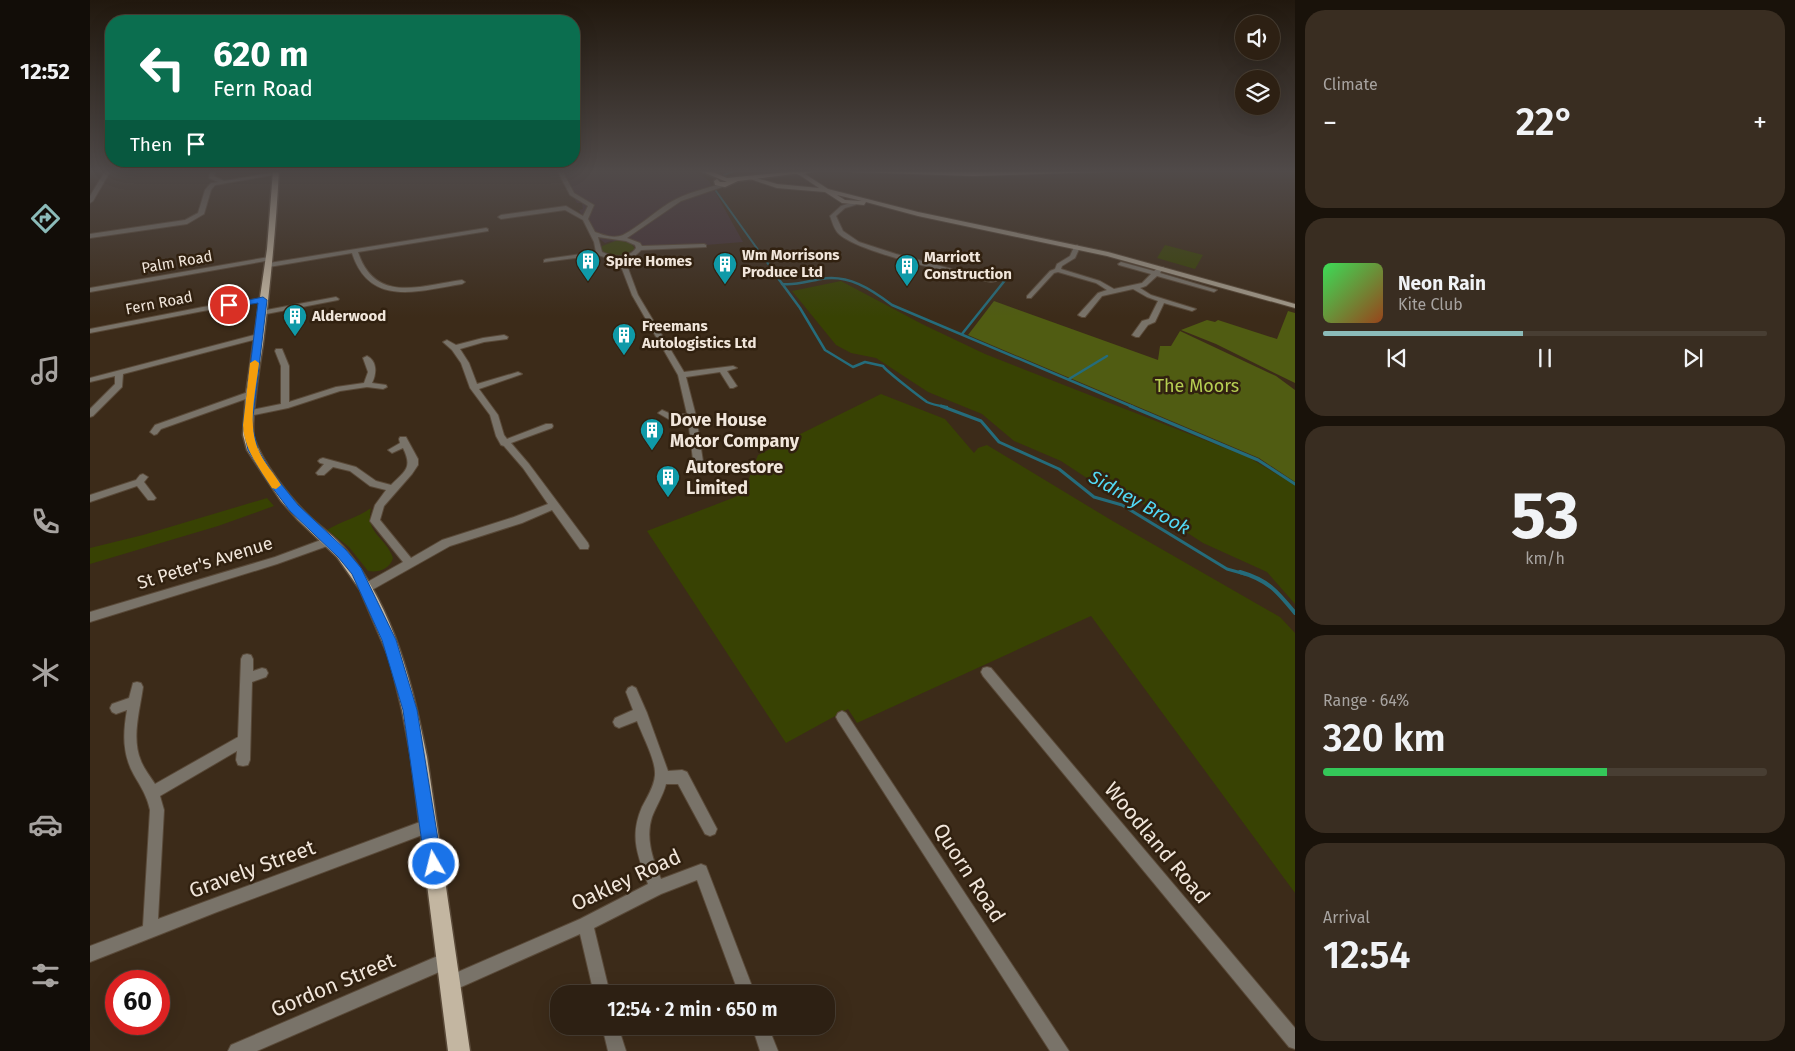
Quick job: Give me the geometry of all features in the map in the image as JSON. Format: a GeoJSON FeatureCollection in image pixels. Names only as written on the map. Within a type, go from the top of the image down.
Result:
{"type":"FeatureCollection","features":[{"type":"Feature","properties":{"kind":"main road"},"geometry":{"type":"LineString","coordinates":[[272,219],[269,262],[249,413],[250,443],[270,477],[294,508],[350,563],[366,588],[389,640],[404,685],[414,733],[459,1051]]}},
{"type":"Feature","properties":{"kind":"main road"},"geometry":{"type":"LineString","coordinates":[[946,219],[1078,247],[1158,271],[1295,306]]}},
{"type":"Feature","properties":{"kind":"street"},"geometry":{"type":"LineString","coordinates":[[90,236],[194,219]]}},
{"type":"Feature","properties":{"kind":"street"},"geometry":{"type":"LineString","coordinates":[[585,219],[593,233],[598,249],[625,268],[635,295],[682,375],[692,416],[699,468]]}},
{"type":"Feature","properties":{"kind":"street"},"geometry":{"type":"LineString","coordinates":[[546,261],[598,249],[641,228],[652,219]]}},
{"type":"Feature","properties":{"kind":"street"},"geometry":{"type":"LineString","coordinates":[[833,219],[840,232],[857,243],[894,255],[992,281]]}},
{"type":"Feature","properties":{"kind":"street"},"geometry":{"type":"LineString","coordinates":[[634,242],[641,228]]}},
{"type":"Feature","properties":{"kind":"street","name":"Palm Road"},"geometry":{"type":"LineString","coordinates":[[90,290],[269,262],[356,252],[486,230]]}},
{"type":"Feature","properties":{"kind":"street"},"geometry":{"type":"LineString","coordinates":[[593,233],[634,242],[639,248]]}},
{"type":"Feature","properties":{"kind":"street"},"geometry":{"type":"LineString","coordinates":[[625,268],[632,255],[639,248],[706,249],[701,239]]}},
{"type":"Feature","properties":{"kind":"street"},"geometry":{"type":"LineString","coordinates":[[1058,270],[1059,265],[1073,257],[1078,247]]}},
{"type":"Feature","properties":{"kind":"street"},"geometry":{"type":"LineString","coordinates":[[356,252],[357,259],[369,277],[398,291],[462,282]]}},
{"type":"Feature","properties":{"kind":"street"},"geometry":{"type":"LineString","coordinates":[[612,258],[632,255]]}},
{"type":"Feature","properties":{"kind":"street"},"geometry":{"type":"LineString","coordinates":[[1121,264],[1158,271],[1214,290]]}},
{"type":"Feature","properties":{"kind":"street"},"geometry":{"type":"LineString","coordinates":[[1029,296],[1052,272],[1058,270],[1098,282],[1111,290]]}},
{"type":"Feature","properties":{"kind":"street"},"geometry":{"type":"LineString","coordinates":[[1082,315],[1096,297],[1111,290],[1149,283],[1158,271]]}},
{"type":"Feature","properties":{"kind":"street"},"geometry":{"type":"LineString","coordinates":[[1134,287],[1162,300],[1192,309]]}},
{"type":"Feature","properties":{"kind":"street"},"geometry":{"type":"LineString","coordinates":[[261,313],[327,303],[336,299]]}},
{"type":"Feature","properties":{"kind":"street","name":"Fern Road"},"geometry":{"type":"LineString","coordinates":[[90,331],[203,309],[263,300]]}},
{"type":"Feature","properties":{"kind":"street"},"geometry":{"type":"LineString","coordinates":[[1136,335],[1145,323],[1152,320],[1162,300]]}},
{"type":"Feature","properties":{"kind":"street"},"geometry":{"type":"LineString","coordinates":[[90,380],[258,336]]}},
{"type":"Feature","properties":{"kind":"street"},"geometry":{"type":"LineString","coordinates":[[499,340],[451,345],[465,363],[474,388],[494,415],[498,431],[504,443],[526,466],[584,546]]}},
{"type":"Feature","properties":{"kind":"street"},"geometry":{"type":"LineString","coordinates":[[279,351],[289,366],[285,406]]}},
{"type":"Feature","properties":{"kind":"street"},"geometry":{"type":"LineString","coordinates":[[367,357],[374,369],[373,376],[367,385]]}},
{"type":"Feature","properties":{"kind":"street"},"geometry":{"type":"LineString","coordinates":[[682,375],[733,368]]}},
{"type":"Feature","properties":{"kind":"street"},"geometry":{"type":"LineString","coordinates":[[722,369],[733,386]]}},
{"type":"Feature","properties":{"kind":"street"},"geometry":{"type":"LineString","coordinates":[[90,414],[119,385],[119,373]]}},
{"type":"Feature","properties":{"kind":"street"},"geometry":{"type":"LineString","coordinates":[[474,388],[518,374]]}},
{"type":"Feature","properties":{"kind":"street"},"geometry":{"type":"LineString","coordinates":[[249,413],[285,406],[339,389],[367,385],[384,387]]}},
{"type":"Feature","properties":{"kind":"street"},"geometry":{"type":"LineString","coordinates":[[154,432],[158,427],[251,394]]}},
{"type":"Feature","properties":{"kind":"street"},"geometry":{"type":"LineString","coordinates":[[662,413],[670,417],[692,416]]}},
{"type":"Feature","properties":{"kind":"street"},"geometry":{"type":"LineString","coordinates":[[504,443],[549,426]]}},
{"type":"Feature","properties":{"kind":"street"},"geometry":{"type":"LineString","coordinates":[[392,450],[404,442],[413,459],[413,465],[391,488],[377,510],[375,521],[410,564]]}},
{"type":"Feature","properties":{"kind":"street"},"geometry":{"type":"LineString","coordinates":[[321,473],[327,462],[353,469],[373,484],[391,488]]}},
{"type":"Feature","properties":{"kind":"street"},"geometry":{"type":"LineString","coordinates":[[90,500],[141,479],[151,498]]}},
{"type":"Feature","properties":{"kind":"street"},"geometry":{"type":"LineString","coordinates":[[366,588],[446,543],[518,520],[554,505]]}},
{"type":"Feature","properties":{"kind":"street","name":"St Peter's Avenue"},"geometry":{"type":"LineString","coordinates":[[90,617],[277,560],[329,541]]}},
{"type":"Feature","properties":{"kind":"street"},"geometry":{"type":"LineString","coordinates":[[243,760],[247,659]]}},
{"type":"Feature","properties":{"kind":"street","name":"Woodland Road"},"geometry":{"type":"LineString","coordinates":[[987,672],[1295,1041]]}},
{"type":"Feature","properties":{"kind":"street"},"geometry":{"type":"LineString","coordinates":[[247,678],[262,673]]}},
{"type":"Feature","properties":{"kind":"street"},"geometry":{"type":"LineString","coordinates":[[137,687],[132,753],[134,762],[154,792],[157,810],[150,930]]}},
{"type":"Feature","properties":{"kind":"street"},"geometry":{"type":"LineString","coordinates":[[632,692],[662,767],[663,778],[643,824],[642,837],[644,852],[657,888]]}},
{"type":"Feature","properties":{"kind":"street"},"geometry":{"type":"LineString","coordinates":[[116,708],[135,702]]}},
{"type":"Feature","properties":{"kind":"street"},"geometry":{"type":"LineString","coordinates":[[619,722],[641,713]]}},
{"type":"Feature","properties":{"kind":"street","name":"Quorn Road"},"geometry":{"type":"LineString","coordinates":[[842,718],[1060,1051]]}},
{"type":"Feature","properties":{"kind":"street"},"geometry":{"type":"LineString","coordinates":[[154,792],[244,740]]}},
{"type":"Feature","properties":{"kind":"street"},"geometry":{"type":"LineString","coordinates":[[663,778],[682,777],[710,829]]}},
{"type":"Feature","properties":{"kind":"street","name":"Gravely Street"},"geometry":{"type":"LineString","coordinates":[[90,954],[428,826]]}},
{"type":"Feature","properties":{"kind":"street","name":"Oakley Road"},"geometry":{"type":"LineString","coordinates":[[450,984],[585,924],[657,888],[701,871],[744,985]]}},
{"type":"Feature","properties":{"kind":"street"},"geometry":{"type":"LineString","coordinates":[[585,924],[600,985]]}},
{"type":"Feature","properties":{"kind":"street","name":"Gordon Street"},"geometry":{"type":"LineString","coordinates":[[237,1051],[446,960]]}},
{"type":"Feature","properties":{"kind":"street"},"geometry":{"type":"LineString","coordinates":[[613,1035],[617,1051]]}},
{"type":"Feature","properties":{"kind":"street"},"geometry":{"type":"LineString","coordinates":[[763,1035],[769,1051]]}},
{"type":"Feature","properties":{"kind":"shaded area"},"geometry":{"type":"Polygon","coordinates":[[[584,219],[730,219],[743,242],[635,249],[635,246],[611,241],[605,243],[591,232],[584,219]]]}},
{"type":"Feature","properties":{"kind":"green space"},"geometry":{"type":"Polygon","coordinates":[[[618,240],[631,243],[635,249],[621,256],[602,252],[602,246],[618,240]]]}},
{"type":"Feature","properties":{"kind":"green space"},"geometry":{"type":"Polygon","coordinates":[[[1165,245],[1203,255],[1195,269],[1157,258],[1165,245]]]}},
{"type":"Feature","properties":{"kind":"green space"},"geometry":{"type":"Polygon","coordinates":[[[841,281],[922,324],[985,354],[1248,457],[1295,485],[1295,604],[1267,572],[1203,543],[1140,502],[1105,490],[1061,461],[1014,441],[982,414],[928,392],[876,358],[851,353],[836,345],[792,291],[841,281]]]}},
{"type":"Feature","properties":{"kind":"green space","name":"The Moors"},"geometry":{"type":"Polygon","coordinates":[[[994,301],[1158,360],[1160,346],[1171,346],[1180,331],[1276,376],[1295,390],[1295,482],[1259,458],[968,335],[994,301]]]}},
{"type":"Feature","properties":{"kind":"green space"},"geometry":{"type":"Polygon","coordinates":[[[1288,311],[1295,313],[1295,383],[1216,344],[1181,330],[1207,320],[1215,322],[1218,320],[1277,339],[1288,311]]]}},
{"type":"Feature","properties":{"kind":"green space"},"geometry":{"type":"Polygon","coordinates":[[[881,394],[945,419],[974,453],[978,448],[987,445],[1111,520],[1280,617],[1295,633],[1295,893],[1091,616],[857,723],[848,709],[786,743],[647,531],[743,494],[758,455],[881,394]]]}},
{"type":"Feature","properties":{"kind":"green space"},"geometry":{"type":"Polygon","coordinates":[[[267,498],[274,506],[218,526],[90,564],[90,548],[143,535],[267,498]]]}},
{"type":"Feature","properties":{"kind":"green space"},"geometry":{"type":"Polygon","coordinates":[[[371,508],[370,517],[373,530],[386,545],[393,558],[389,565],[376,571],[368,571],[349,547],[327,530],[371,508]]]}},
{"type":"Feature","properties":{"kind":"waterway","name":"Sidney Brook"},"geometry":{"type":"LineString","coordinates":[[736,219],[776,275]]}},
{"type":"Feature","properties":{"kind":"waterway","name":"Sidney Brook"},"geometry":{"type":"LineString","coordinates":[[775,274],[782,284]]}},
{"type":"Feature","properties":{"kind":"waterway"},"geometry":{"type":"LineString","coordinates":[[962,334],[1010,274]]}},
{"type":"Feature","properties":{"kind":"waterway"},"geometry":{"type":"LineString","coordinates":[[782,284],[797,284],[831,278],[859,284],[876,293],[892,305],[1133,407]]}},
{"type":"Feature","properties":{"kind":"waterway","name":"Sidney Brook"},"geometry":{"type":"LineString","coordinates":[[782,284],[800,308],[825,350],[853,367],[865,362],[883,366],[927,402],[941,406]]}},
{"type":"Feature","properties":{"kind":"waterway"},"geometry":{"type":"LineString","coordinates":[[1069,379],[1107,356]]}},
{"type":"Feature","properties":{"kind":"waterway","name":"Sidney Brook"},"geometry":{"type":"LineString","coordinates":[[941,406],[947,407]]}},
{"type":"Feature","properties":{"kind":"waterway","name":"Sidney Brook"},"geometry":{"type":"LineString","coordinates":[[941,406],[981,421],[999,442],[1059,469],[1094,497],[1122,505],[1227,569],[1245,574]]}},
{"type":"Feature","properties":{"kind":"waterway"},"geometry":{"type":"LineString","coordinates":[[1130,406],[1258,460],[1295,484]]}},
{"type":"Feature","properties":{"kind":"waterway","name":"Sidney Brook"},"geometry":{"type":"LineString","coordinates":[[1240,572],[1250,575],[1271,587],[1295,613]]}},
{"type":"Feature","properties":{"kind":"slow traffic"},"geometry":{"type":"LineString","coordinates":[[255,363],[248,435],[253,450],[276,485]]}},
{"type":"Feature","properties":{"kind":"place","name":"Spire Homes"},"geometry":{"type":"Point","coordinates":[588,282]}},
{"type":"Feature","properties":{"kind":"place","name":"Wm Morrisons Produce Ltd"},"geometry":{"type":"Point","coordinates":[725,285]}},
{"type":"Feature","properties":{"kind":"place","name":"Marriott Construction"},"geometry":{"type":"Point","coordinates":[907,287]}},
{"type":"Feature","properties":{"kind":"place","name":"Alderwood"},"geometry":{"type":"Point","coordinates":[295,337]}},
{"type":"Feature","properties":{"kind":"place","name":"Freemans Autologistics Ltd"},"geometry":{"type":"Point","coordinates":[624,356]}},
{"type":"Feature","properties":{"kind":"place","name":"Dove House Motor Company"},"geometry":{"type":"Point","coordinates":[652,451]}},
{"type":"Feature","properties":{"kind":"place","name":"Autorestore Limited"},"geometry":{"type":"Point","coordinates":[668,498]}},
{"type":"Feature","properties":{"kind":"route"},"geometry":{"type":"LineString","coordinates":[[229,305],[263,300],[248,425],[248,435],[253,450],[285,498],[302,517],[342,553],[357,572],[389,640],[410,710],[419,757],[434,864]]}}]}
